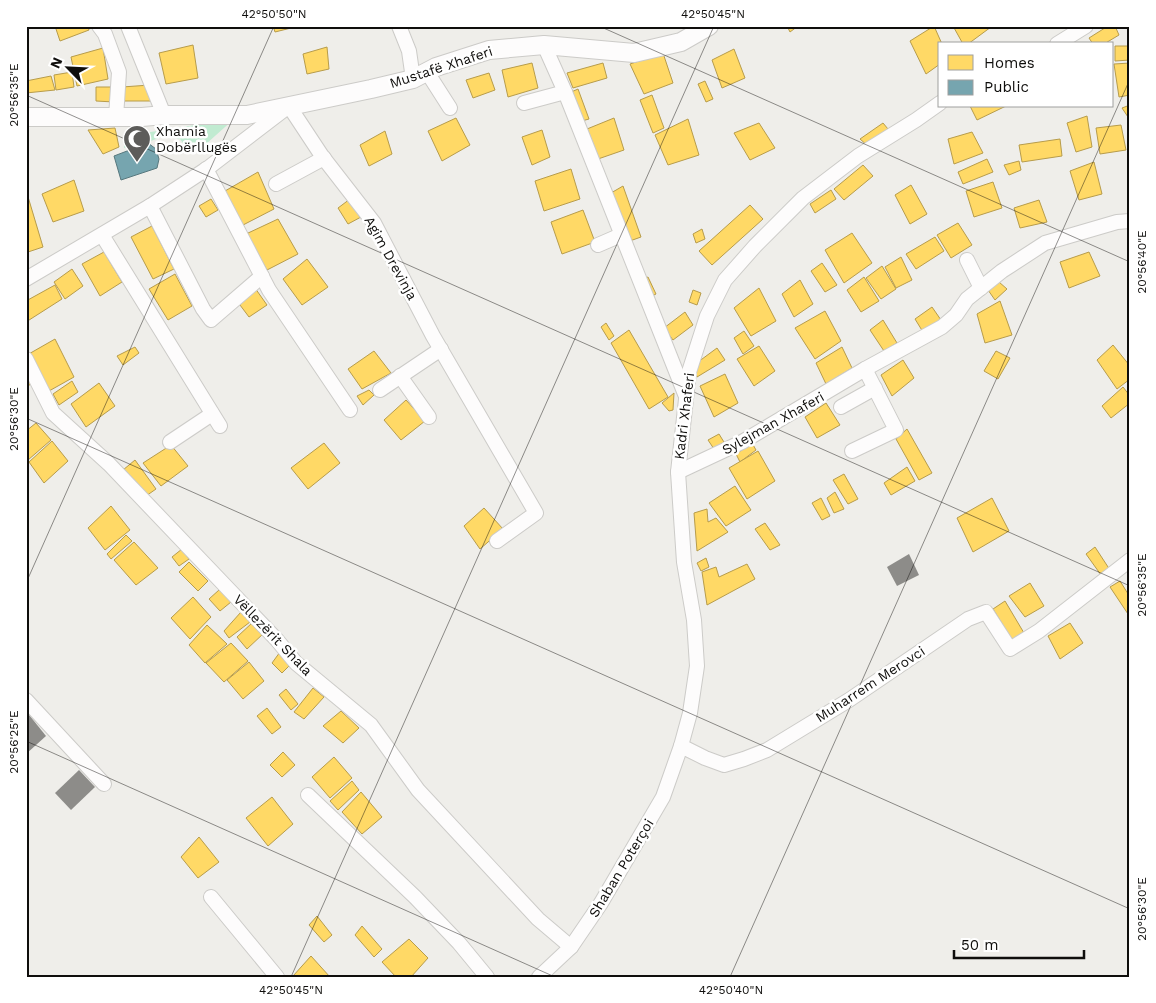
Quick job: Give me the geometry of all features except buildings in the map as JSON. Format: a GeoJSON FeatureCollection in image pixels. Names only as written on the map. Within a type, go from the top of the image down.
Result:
{"type":"FeatureCollection","features":[{"type":"Feature","properties":{"kind":"street"},"geometry":{"type":"LineString","coordinates":[[99,26],[105,34],[119,72],[116,117]]}},
{"type":"Feature","properties":{"kind":"street"},"geometry":{"type":"LineString","coordinates":[[128,26],[164,115]]}},
{"type":"Feature","properties":{"kind":"street"},"geometry":{"type":"LineString","coordinates":[[399,26],[420,75],[450,108]]}},
{"type":"Feature","properties":{"kind":"street","name":"Mustafë Xhaferi"},"geometry":{"type":"LineString","coordinates":[[26,117],[142,117],[247,114],[362,91],[420,75],[436,67],[489,50],[544,45],[634,54],[681,42],[709,26]]}},
{"type":"Feature","properties":{"kind":"street"},"geometry":{"type":"LineString","coordinates":[[1060,42],[1086,26]]}},
{"type":"Feature","properties":{"kind":"street"},"geometry":{"type":"LineString","coordinates":[[544,45],[565,92],[686,397]]}},
{"type":"Feature","properties":{"kind":"street"},"geometry":{"type":"LineString","coordinates":[[524,103],[565,92]]}},
{"type":"Feature","properties":{"kind":"street","name":"Kadri Xhaferi"},"geometry":{"type":"LineString","coordinates":[[681,746],[690,713],[697,666],[694,620],[684,562],[678,472],[688,372],[707,316],[725,280],[755,246],[803,198],[858,156],[938,104]]}},
{"type":"Feature","properties":{"kind":"street"},"geometry":{"type":"LineString","coordinates":[[26,279],[150,206],[206,169],[289,106]]}},
{"type":"Feature","properties":{"kind":"street","name":"Agim Drevinja"},"geometry":{"type":"LineString","coordinates":[[289,106],[324,158],[374,223],[441,349],[536,513],[497,541]]}},
{"type":"Feature","properties":{"kind":"street"},"geometry":{"type":"LineString","coordinates":[[276,184],[324,158]]}},
{"type":"Feature","properties":{"kind":"street"},"geometry":{"type":"LineString","coordinates":[[206,169],[269,290],[350,410]]}},
{"type":"Feature","properties":{"kind":"street"},"geometry":{"type":"LineString","coordinates":[[150,206],[203,309],[211,320],[262,276]]}},
{"type":"Feature","properties":{"kind":"street","name":"Sylejman Xhaferi"},"geometry":{"type":"LineString","coordinates":[[678,472],[742,442],[942,327],[956,315],[967,299],[1002,271],[1045,243],[1116,222],[1130,221]]}},
{"type":"Feature","properties":{"kind":"street"},"geometry":{"type":"LineString","coordinates":[[102,235],[220,426]]}},
{"type":"Feature","properties":{"kind":"street"},"geometry":{"type":"LineString","coordinates":[[598,245],[622,235]]}},
{"type":"Feature","properties":{"kind":"street"},"geometry":{"type":"LineString","coordinates":[[968,260],[981,288]]}},
{"type":"Feature","properties":{"kind":"street"},"geometry":{"type":"LineString","coordinates":[[380,390],[441,349]]}},
{"type":"Feature","properties":{"kind":"street","name":"Vëllezërit Shala"},"geometry":{"type":"LineString","coordinates":[[26,359],[53,413],[109,464],[277,640],[296,663],[371,724],[418,790],[538,919],[571,947]]}},
{"type":"Feature","properties":{"kind":"street"},"geometry":{"type":"LineString","coordinates":[[852,451],[896,430],[865,370]]}},
{"type":"Feature","properties":{"kind":"street"},"geometry":{"type":"LineString","coordinates":[[400,376],[429,417]]}},
{"type":"Feature","properties":{"kind":"street"},"geometry":{"type":"LineString","coordinates":[[841,407],[875,388]]}},
{"type":"Feature","properties":{"kind":"street"},"geometry":{"type":"LineString","coordinates":[[170,442],[212,414]]}},
{"type":"Feature","properties":{"kind":"street","name":"Muharrem Merovci"},"geometry":{"type":"LineString","coordinates":[[681,746],[705,758],[724,764],[767,750],[849,700],[968,618],[986,612],[1010,649],[1039,630],[1130,560]]}},
{"type":"Feature","properties":{"kind":"street"},"geometry":{"type":"LineString","coordinates":[[26,700],[104,784]]}},
{"type":"Feature","properties":{"kind":"street","name":"Shaban Poterçoi"},"geometry":{"type":"LineString","coordinates":[[540,977],[571,947],[601,903],[663,797],[681,746]]}},
{"type":"Feature","properties":{"kind":"street"},"geometry":{"type":"LineString","coordinates":[[308,796],[415,896],[459,943],[487,977]]}},
{"type":"Feature","properties":{"kind":"street"},"geometry":{"type":"LineString","coordinates":[[210,897],[277,977]]}},
{"type":"Feature","properties":{"kind":"green space"},"geometry":{"type":"Polygon","coordinates":[[[234,119],[206,144],[190,153],[180,139],[163,136],[124,148],[125,136],[234,119]]]}},
{"type":"Feature","properties":{"kind":"place","name":"Xhamia Dobërllugës"},"geometry":{"type":"Point","coordinates":[137,163]}}]}
